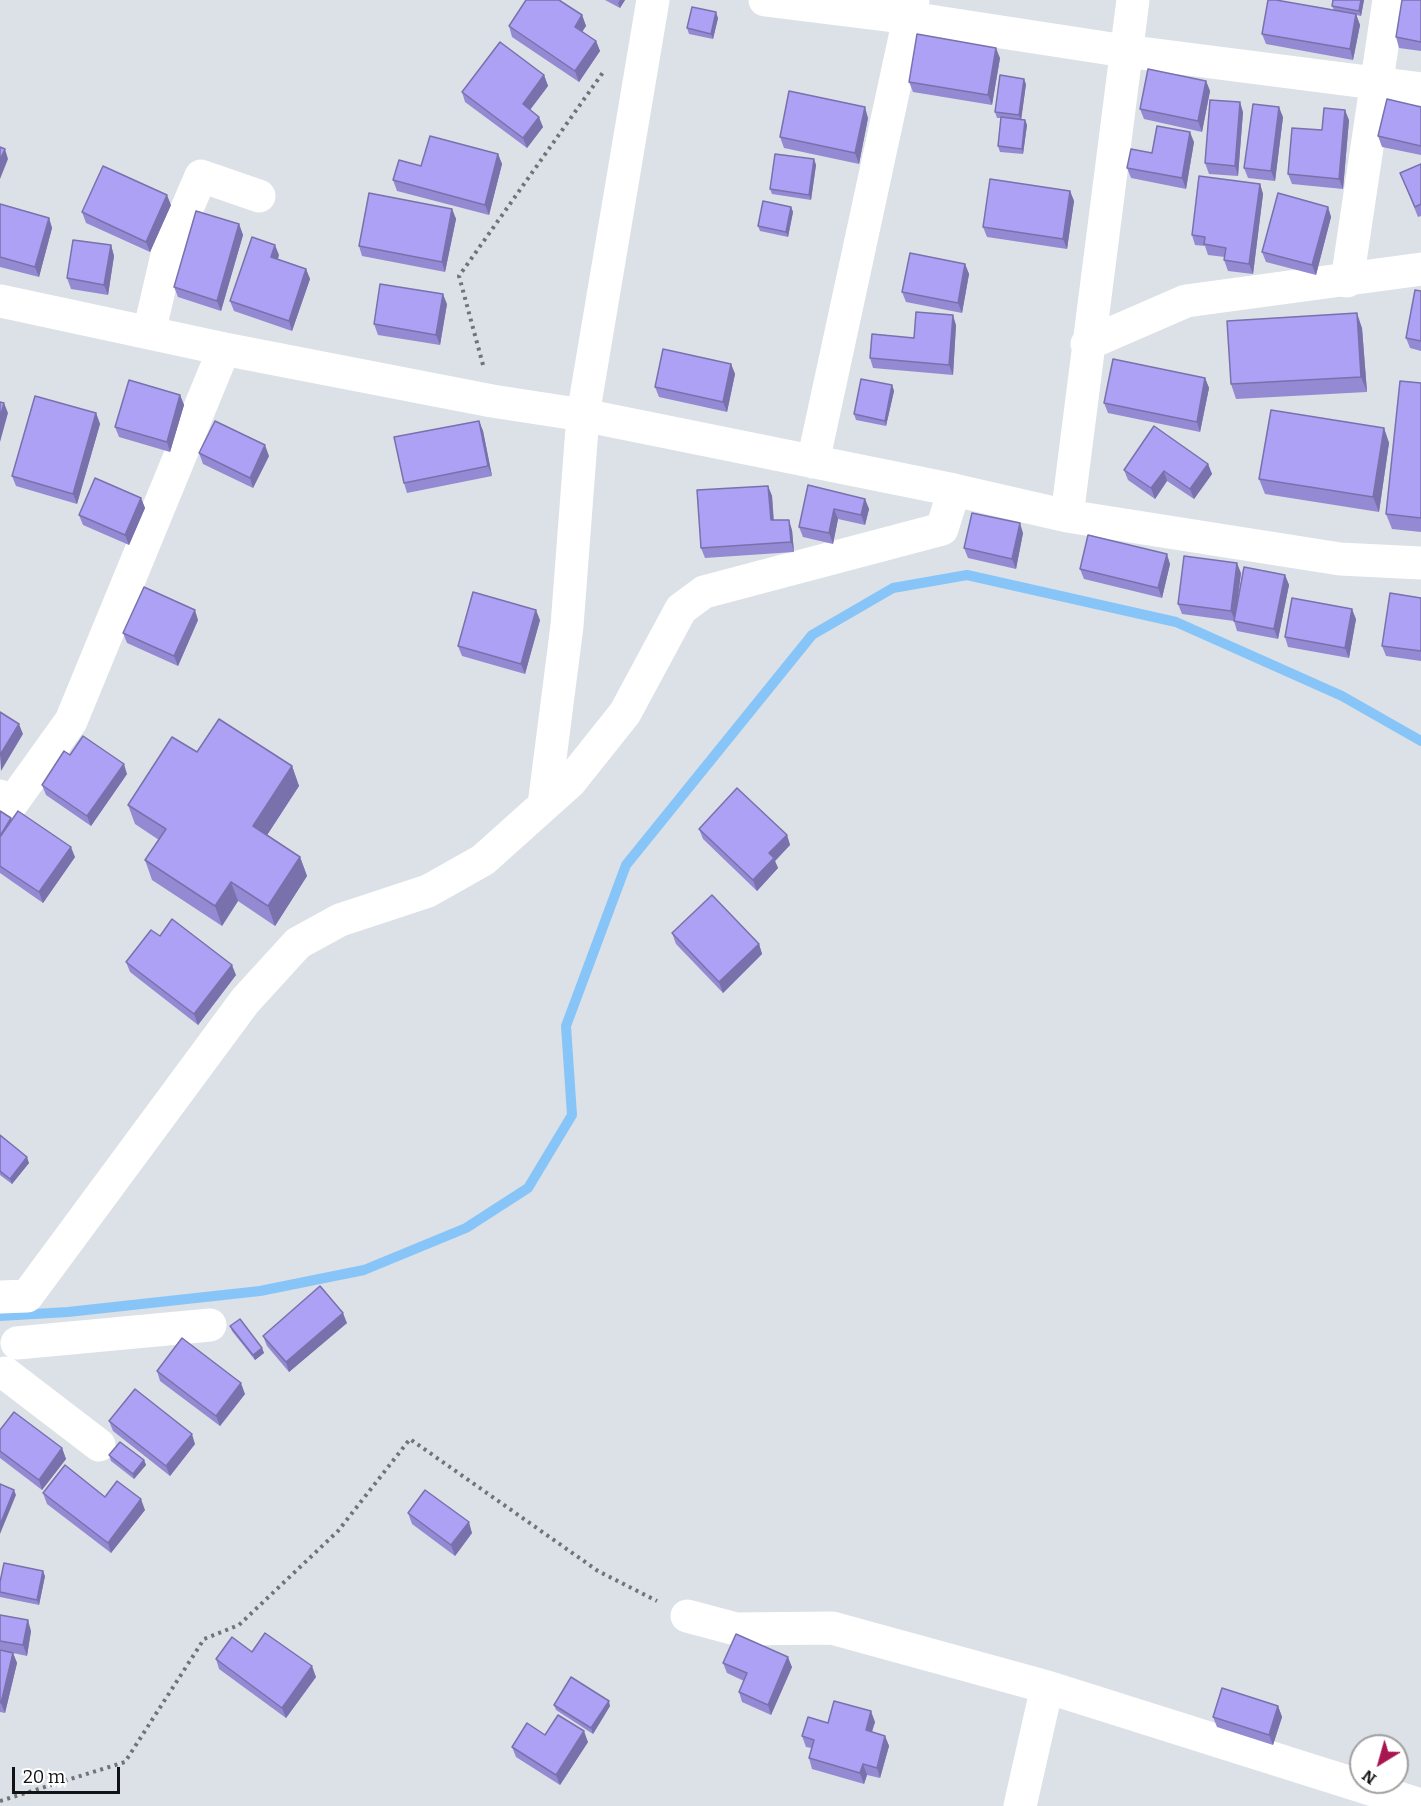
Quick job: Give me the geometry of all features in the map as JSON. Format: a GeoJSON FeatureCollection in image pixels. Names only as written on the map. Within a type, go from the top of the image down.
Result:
{"type":"FeatureCollection","features":[{"type":"Feature","properties":{"kind":"street"},"geometry":{"type":"LineString","coordinates":[[544,805],[567,626],[583,415],[653,0]]}},
{"type":"Feature","properties":{"kind":"street"},"geometry":{"type":"LineString","coordinates":[[765,0],[911,9],[1125,51],[1421,89]]}},
{"type":"Feature","properties":{"kind":"street"},"geometry":{"type":"LineString","coordinates":[[1066,516],[1133,0]]}},
{"type":"Feature","properties":{"kind":"street"},"geometry":{"type":"LineString","coordinates":[[1347,281],[1389,0]]}},
{"type":"Feature","properties":{"kind":"street"},"geometry":{"type":"LineString","coordinates":[[813,462],[911,9]]}},
{"type":"Feature","properties":{"kind":"street"},"geometry":{"type":"LineString","coordinates":[[149,333],[167,255],[201,176],[259,196]]}},
{"type":"Feature","properties":{"kind":"street"},"geometry":{"type":"LineString","coordinates":[[1087,344],[1186,301],[1347,281],[1421,269]]}},
{"type":"Feature","properties":{"kind":"street"},"geometry":{"type":"LineString","coordinates":[[0,301],[224,349],[492,401],[583,415],[954,490],[1066,516],[1340,559],[1421,563]]}},
{"type":"Feature","properties":{"kind":"street"},"geometry":{"type":"LineString","coordinates":[[0,796],[12,803],[70,721],[224,349]]}},
{"type":"Feature","properties":{"kind":"street"},"geometry":{"type":"LineString","coordinates":[[99,1445],[3,1378],[17,1343],[4,1297],[27,1296],[245,1001],[298,943],[340,920],[428,891],[483,860],[570,782],[625,713],[681,609],[704,592],[942,529],[954,490]]}},
{"type":"Feature","properties":{"kind":"street"},"geometry":{"type":"LineString","coordinates":[[17,1343],[210,1326]]}},
{"type":"Feature","properties":{"kind":"street"},"geometry":{"type":"LineString","coordinates":[[687,1616],[736,1629],[832,1628],[1047,1687],[1353,1795],[1421,1805]]}},
{"type":"Feature","properties":{"kind":"street"},"geometry":{"type":"LineString","coordinates":[[1020,1806],[1047,1687]]}},
{"type":"Feature","properties":{"kind":"path"},"geometry":{"type":"LineString","coordinates":[[492,401],[459,276],[609,64]]}},
{"type":"Feature","properties":{"kind":"path"},"geometry":{"type":"LineString","coordinates":[[0,1801],[125,1762],[204,1639],[239,1625],[338,1531],[410,1439],[598,1571],[687,1616]]}},
{"type":"Feature","properties":{"kind":"building"},"geometry":{"type":"Polygon","coordinates":[[[526,0],[559,0],[582,15],[575,27],[596,41],[575,71],[509,26],[526,0]]]}},
{"type":"Feature","properties":{"kind":"building"},"geometry":{"type":"Polygon","coordinates":[[[1268,0],[1356,14],[1350,49],[1262,34],[1268,0]]]}},
{"type":"Feature","properties":{"kind":"building"},"geometry":{"type":"Polygon","coordinates":[[[1333,0],[1361,0],[1359,11],[1332,6],[1333,0]]]}},
{"type":"Feature","properties":{"kind":"building"},"geometry":{"type":"Polygon","coordinates":[[[1402,0],[1421,0],[1421,42],[1396,37],[1402,0]]]}},
{"type":"Feature","properties":{"kind":"building"},"geometry":{"type":"Polygon","coordinates":[[[692,7],[716,12],[711,34],[687,28],[692,7]]]}},
{"type":"Feature","properties":{"kind":"building"},"geometry":{"type":"Polygon","coordinates":[[[917,34],[996,48],[988,95],[909,82],[917,34]]]}},
{"type":"Feature","properties":{"kind":"building"},"geometry":{"type":"Polygon","coordinates":[[[500,42],[544,75],[523,104],[539,117],[523,138],[462,92],[500,42]]]}},
{"type":"Feature","properties":{"kind":"building"},"geometry":{"type":"Polygon","coordinates":[[[1148,69],[1206,81],[1198,121],[1140,109],[1148,69]]]}},
{"type":"Feature","properties":{"kind":"building"},"geometry":{"type":"Polygon","coordinates":[[[1000,75],[1024,79],[1019,115],[995,112],[1000,75]]]}},
{"type":"Feature","properties":{"kind":"building"},"geometry":{"type":"Polygon","coordinates":[[[789,91],[865,107],[855,153],[780,137],[789,91]]]}},
{"type":"Feature","properties":{"kind":"building"},"geometry":{"type":"Polygon","coordinates":[[[1387,99],[1421,107],[1421,146],[1378,136],[1387,99]]]}},
{"type":"Feature","properties":{"kind":"building"},"geometry":{"type":"Polygon","coordinates":[[[1210,100],[1240,102],[1235,166],[1205,163],[1210,100]]]}},
{"type":"Feature","properties":{"kind":"building"},"geometry":{"type":"Polygon","coordinates":[[[1253,104],[1279,107],[1271,171],[1244,168],[1253,104]]]}},
{"type":"Feature","properties":{"kind":"building"},"geometry":{"type":"Polygon","coordinates":[[[1324,108],[1345,110],[1339,179],[1288,174],[1292,128],[1322,130],[1324,108]]]}},
{"type":"Feature","properties":{"kind":"building"},"geometry":{"type":"Polygon","coordinates":[[[1001,117],[1025,120],[1022,149],[998,146],[1001,117]]]}},
{"type":"Feature","properties":{"kind":"building"},"geometry":{"type":"Polygon","coordinates":[[[1157,126],[1190,132],[1182,178],[1127,168],[1131,149],[1152,153],[1157,126]]]}},
{"type":"Feature","properties":{"kind":"building"},"geometry":{"type":"Polygon","coordinates":[[[430,136],[498,154],[485,205],[393,180],[399,160],[421,166],[430,136]]]}},
{"type":"Feature","properties":{"kind":"building"},"geometry":{"type":"Polygon","coordinates":[[[0,147],[5,149],[0,160],[0,147]]]}},
{"type":"Feature","properties":{"kind":"building"},"geometry":{"type":"Polygon","coordinates":[[[775,154],[814,159],[809,195],[770,189],[775,154]]]}},
{"type":"Feature","properties":{"kind":"building"},"geometry":{"type":"Polygon","coordinates":[[[1421,164],[1421,204],[1415,207],[1400,173],[1421,164]]]}},
{"type":"Feature","properties":{"kind":"building"},"geometry":{"type":"Polygon","coordinates":[[[103,166],[167,195],[146,242],[82,212],[103,166]]]}},
{"type":"Feature","properties":{"kind":"building"},"geometry":{"type":"Polygon","coordinates":[[[1199,176],[1260,184],[1249,264],[1224,260],[1226,248],[1204,244],[1205,237],[1192,235],[1199,176]]]}},
{"type":"Feature","properties":{"kind":"building"},"geometry":{"type":"Polygon","coordinates":[[[990,179],[1070,191],[1063,239],[983,227],[990,179]]]}},
{"type":"Feature","properties":{"kind":"building"},"geometry":{"type":"Polygon","coordinates":[[[369,193],[452,209],[442,262],[359,246],[369,193]]]}},
{"type":"Feature","properties":{"kind":"building"},"geometry":{"type":"Polygon","coordinates":[[[1278,193],[1328,207],[1312,265],[1262,252],[1278,193]]]}},
{"type":"Feature","properties":{"kind":"building"},"geometry":{"type":"Polygon","coordinates":[[[763,201],[791,207],[786,232],[758,226],[763,201]]]}},
{"type":"Feature","properties":{"kind":"building"},"geometry":{"type":"Polygon","coordinates":[[[0,204],[49,218],[35,267],[0,257],[0,204]]]}},
{"type":"Feature","properties":{"kind":"building"},"geometry":{"type":"Polygon","coordinates":[[[196,211],[239,224],[217,301],[174,287],[196,211]]]}},
{"type":"Feature","properties":{"kind":"building"},"geometry":{"type":"Polygon","coordinates":[[[252,237],[275,245],[271,257],[306,269],[289,321],[230,301],[252,237]]]}},
{"type":"Feature","properties":{"kind":"building"},"geometry":{"type":"Polygon","coordinates":[[[73,240],[111,245],[104,285],[67,278],[73,240]]]}},
{"type":"Feature","properties":{"kind":"building"},"geometry":{"type":"Polygon","coordinates":[[[910,253],[965,264],[958,303],[902,292],[910,253]]]}},
{"type":"Feature","properties":{"kind":"building"},"geometry":{"type":"Polygon","coordinates":[[[380,284],[443,294],[436,335],[374,324],[380,284]]]}},
{"type":"Feature","properties":{"kind":"building"},"geometry":{"type":"Polygon","coordinates":[[[1415,290],[1421,291],[1421,341],[1406,338],[1415,290]]]}},
{"type":"Feature","properties":{"kind":"building"},"geometry":{"type":"Polygon","coordinates":[[[916,312],[953,315],[949,365],[870,358],[872,334],[914,338],[916,312]]]}},
{"type":"Feature","properties":{"kind":"building"},"geometry":{"type":"Polygon","coordinates":[[[1357,313],[1361,377],[1231,384],[1227,321],[1357,313]]]}},
{"type":"Feature","properties":{"kind":"building"},"geometry":{"type":"Polygon","coordinates":[[[663,349],[731,364],[723,402],[655,387],[663,349]]]}},
{"type":"Feature","properties":{"kind":"building"},"geometry":{"type":"Polygon","coordinates":[[[1113,359],[1205,378],[1197,422],[1104,403],[1113,359]]]}},
{"type":"Feature","properties":{"kind":"building"},"geometry":{"type":"Polygon","coordinates":[[[861,379],[892,385],[885,421],[854,414],[861,379]]]}},
{"type":"Feature","properties":{"kind":"building"},"geometry":{"type":"Polygon","coordinates":[[[129,380],[180,395],[167,442],[115,427],[129,380]]]}},
{"type":"Feature","properties":{"kind":"building"},"geometry":{"type":"Polygon","coordinates":[[[1400,381],[1421,383],[1421,518],[1386,514],[1400,381]]]}},
{"type":"Feature","properties":{"kind":"building"},"geometry":{"type":"Polygon","coordinates":[[[35,396],[96,413],[73,494],[12,476],[35,396]]]}},
{"type":"Feature","properties":{"kind":"building"},"geometry":{"type":"Polygon","coordinates":[[[0,402],[4,403],[0,418],[0,402]]]}},
{"type":"Feature","properties":{"kind":"building"},"geometry":{"type":"Polygon","coordinates":[[[1271,410],[1384,428],[1373,497],[1259,479],[1271,410]]]}},
{"type":"Feature","properties":{"kind":"building"},"geometry":{"type":"Polygon","coordinates":[[[215,421],[265,445],[250,478],[199,453],[215,421]]]}},
{"type":"Feature","properties":{"kind":"building"},"geometry":{"type":"Polygon","coordinates":[[[479,421],[488,466],[404,483],[394,437],[479,421]]]}},
{"type":"Feature","properties":{"kind":"building"},"geometry":{"type":"Polygon","coordinates":[[[1154,426],[1208,464],[1190,489],[1164,471],[1151,488],[1124,470],[1154,426]]]}},
{"type":"Feature","properties":{"kind":"building"},"geometry":{"type":"Polygon","coordinates":[[[95,478],[141,498],[125,535],[79,515],[95,478]]]}},
{"type":"Feature","properties":{"kind":"building"},"geometry":{"type":"Polygon","coordinates":[[[808,485],[865,499],[861,515],[834,509],[829,533],[799,527],[808,485]]]}},
{"type":"Feature","properties":{"kind":"building"},"geometry":{"type":"Polygon","coordinates":[[[768,486],[771,520],[789,520],[791,542],[701,548],[697,490],[768,486]]]}},
{"type":"Feature","properties":{"kind":"building"},"geometry":{"type":"Polygon","coordinates":[[[972,513],[1020,523],[1012,559],[964,548],[972,513]]]}},
{"type":"Feature","properties":{"kind":"building"},"geometry":{"type":"Polygon","coordinates":[[[1088,535],[1167,554],[1158,588],[1080,569],[1088,535]]]}},
{"type":"Feature","properties":{"kind":"building"},"geometry":{"type":"Polygon","coordinates":[[[1184,556],[1237,563],[1231,611],[1178,604],[1184,556]]]}},
{"type":"Feature","properties":{"kind":"building"},"geometry":{"type":"Polygon","coordinates":[[[1244,567],[1285,575],[1274,629],[1234,621],[1244,567]]]}},
{"type":"Feature","properties":{"kind":"building"},"geometry":{"type":"Polygon","coordinates":[[[144,587],[195,610],[174,656],[123,633],[144,587]]]}},
{"type":"Feature","properties":{"kind":"building"},"geometry":{"type":"Polygon","coordinates":[[[473,592],[536,610],[521,664],[458,646],[473,592]]]}},
{"type":"Feature","properties":{"kind":"building"},"geometry":{"type":"Polygon","coordinates":[[[1390,593],[1421,598],[1421,651],[1382,646],[1390,593]]]}},
{"type":"Feature","properties":{"kind":"building"},"geometry":{"type":"Polygon","coordinates":[[[1292,598],[1352,609],[1345,648],[1285,637],[1292,598]]]}},
{"type":"Feature","properties":{"kind":"building"},"geometry":{"type":"Polygon","coordinates":[[[0,712],[19,724],[0,755],[0,712]]]}},
{"type":"Feature","properties":{"kind":"building"},"geometry":{"type":"Polygon","coordinates":[[[219,719],[292,766],[253,826],[300,857],[268,906],[231,882],[215,906],[145,860],[166,829],[128,805],[172,737],[197,752],[219,719]]]}},
{"type":"Feature","properties":{"kind":"building"},"geometry":{"type":"Polygon","coordinates":[[[83,736],[124,764],[87,816],[42,785],[64,751],[70,755],[83,736]]]}},
{"type":"Feature","properties":{"kind":"building"},"geometry":{"type":"Polygon","coordinates":[[[737,788],[787,835],[769,853],[774,858],[753,880],[699,829],[737,788]]]}},
{"type":"Feature","properties":{"kind":"building"},"geometry":{"type":"Polygon","coordinates":[[[0,811],[11,818],[0,836],[0,811]]]}},
{"type":"Feature","properties":{"kind":"building"},"geometry":{"type":"Polygon","coordinates":[[[18,811],[71,847],[39,892],[0,866],[0,837],[18,811]]]}},
{"type":"Feature","properties":{"kind":"building"},"geometry":{"type":"Polygon","coordinates":[[[712,895],[759,944],[719,982],[672,933],[712,895]]]}},
{"type":"Feature","properties":{"kind":"building"},"geometry":{"type":"Polygon","coordinates":[[[172,919],[232,965],[194,1014],[126,962],[151,930],[160,936],[172,919]]]}},
{"type":"Feature","properties":{"kind":"building"},"geometry":{"type":"Polygon","coordinates":[[[0,1135],[27,1157],[10,1179],[0,1171],[0,1135]]]}},
{"type":"Feature","properties":{"kind":"building"},"geometry":{"type":"Polygon","coordinates":[[[320,1286],[343,1313],[286,1362],[263,1336],[320,1286]]]}},
{"type":"Feature","properties":{"kind":"building"},"geometry":{"type":"Polygon","coordinates":[[[240,1319],[262,1348],[253,1355],[230,1326],[240,1319]]]}},
{"type":"Feature","properties":{"kind":"building"},"geometry":{"type":"Polygon","coordinates":[[[182,1338],[241,1383],[216,1416],[157,1371],[182,1338]]]}},
{"type":"Feature","properties":{"kind":"building"},"geometry":{"type":"Polygon","coordinates":[[[135,1389],[192,1434],[166,1466],[109,1421],[135,1389]]]}},
{"type":"Feature","properties":{"kind":"building"},"geometry":{"type":"Polygon","coordinates":[[[14,1412],[62,1448],[39,1480],[0,1451],[0,1430],[14,1412]]]}},
{"type":"Feature","properties":{"kind":"building"},"geometry":{"type":"Polygon","coordinates":[[[120,1442],[144,1460],[133,1474],[109,1455],[120,1442]]]}},
{"type":"Feature","properties":{"kind":"building"},"geometry":{"type":"Polygon","coordinates":[[[65,1465],[105,1497],[117,1481],[141,1499],[108,1543],[43,1493],[65,1465]]]}},
{"type":"Feature","properties":{"kind":"building"},"geometry":{"type":"Polygon","coordinates":[[[0,1484],[14,1490],[0,1525],[0,1484]]]}},
{"type":"Feature","properties":{"kind":"building"},"geometry":{"type":"Polygon","coordinates":[[[425,1490],[469,1522],[451,1545],[408,1513],[425,1490]]]}},
{"type":"Feature","properties":{"kind":"building"},"geometry":{"type":"Polygon","coordinates":[[[4,1563],[43,1571],[37,1600],[0,1592],[4,1563]]]}},
{"type":"Feature","properties":{"kind":"building"},"geometry":{"type":"Polygon","coordinates":[[[0,1615],[28,1620],[23,1645],[0,1641],[0,1615]]]}},
{"type":"Feature","properties":{"kind":"building"},"geometry":{"type":"Polygon","coordinates":[[[265,1633],[312,1666],[282,1708],[216,1659],[232,1637],[252,1652],[265,1633]]]}},
{"type":"Feature","properties":{"kind":"building"},"geometry":{"type":"Polygon","coordinates":[[[736,1634],[788,1657],[768,1705],[739,1692],[747,1673],[723,1663],[736,1634]]]}},
{"type":"Feature","properties":{"kind":"building"},"geometry":{"type":"Polygon","coordinates":[[[0,1650],[13,1653],[1,1703],[0,1702],[0,1650]]]}},
{"type":"Feature","properties":{"kind":"building"},"geometry":{"type":"Polygon","coordinates":[[[571,1677],[609,1701],[591,1728],[554,1705],[571,1677]]]}},
{"type":"Feature","properties":{"kind":"building"},"geometry":{"type":"Polygon","coordinates":[[[1222,1688],[1278,1706],[1269,1735],[1213,1717],[1222,1688]]]}},
{"type":"Feature","properties":{"kind":"building"},"geometry":{"type":"Polygon","coordinates":[[[834,1701],[871,1711],[866,1730],[885,1736],[877,1768],[863,1764],[860,1773],[809,1758],[814,1740],[802,1736],[808,1717],[828,1723],[834,1701]]]}},
{"type":"Feature","properties":{"kind":"building"},"geometry":{"type":"Polygon","coordinates":[[[558,1715],[584,1731],[556,1775],[512,1747],[527,1723],[545,1735],[558,1715]]]}},
{"type":"Feature","properties":{"kind":"waterway"},"geometry":{"type":"LineString","coordinates":[[0,1316],[68,1312],[260,1291],[364,1270],[466,1228],[528,1188],[572,1115],[566,1026],[626,865],[812,635],[893,588],[967,575],[1176,622],[1342,696],[1421,741]]}}]}
